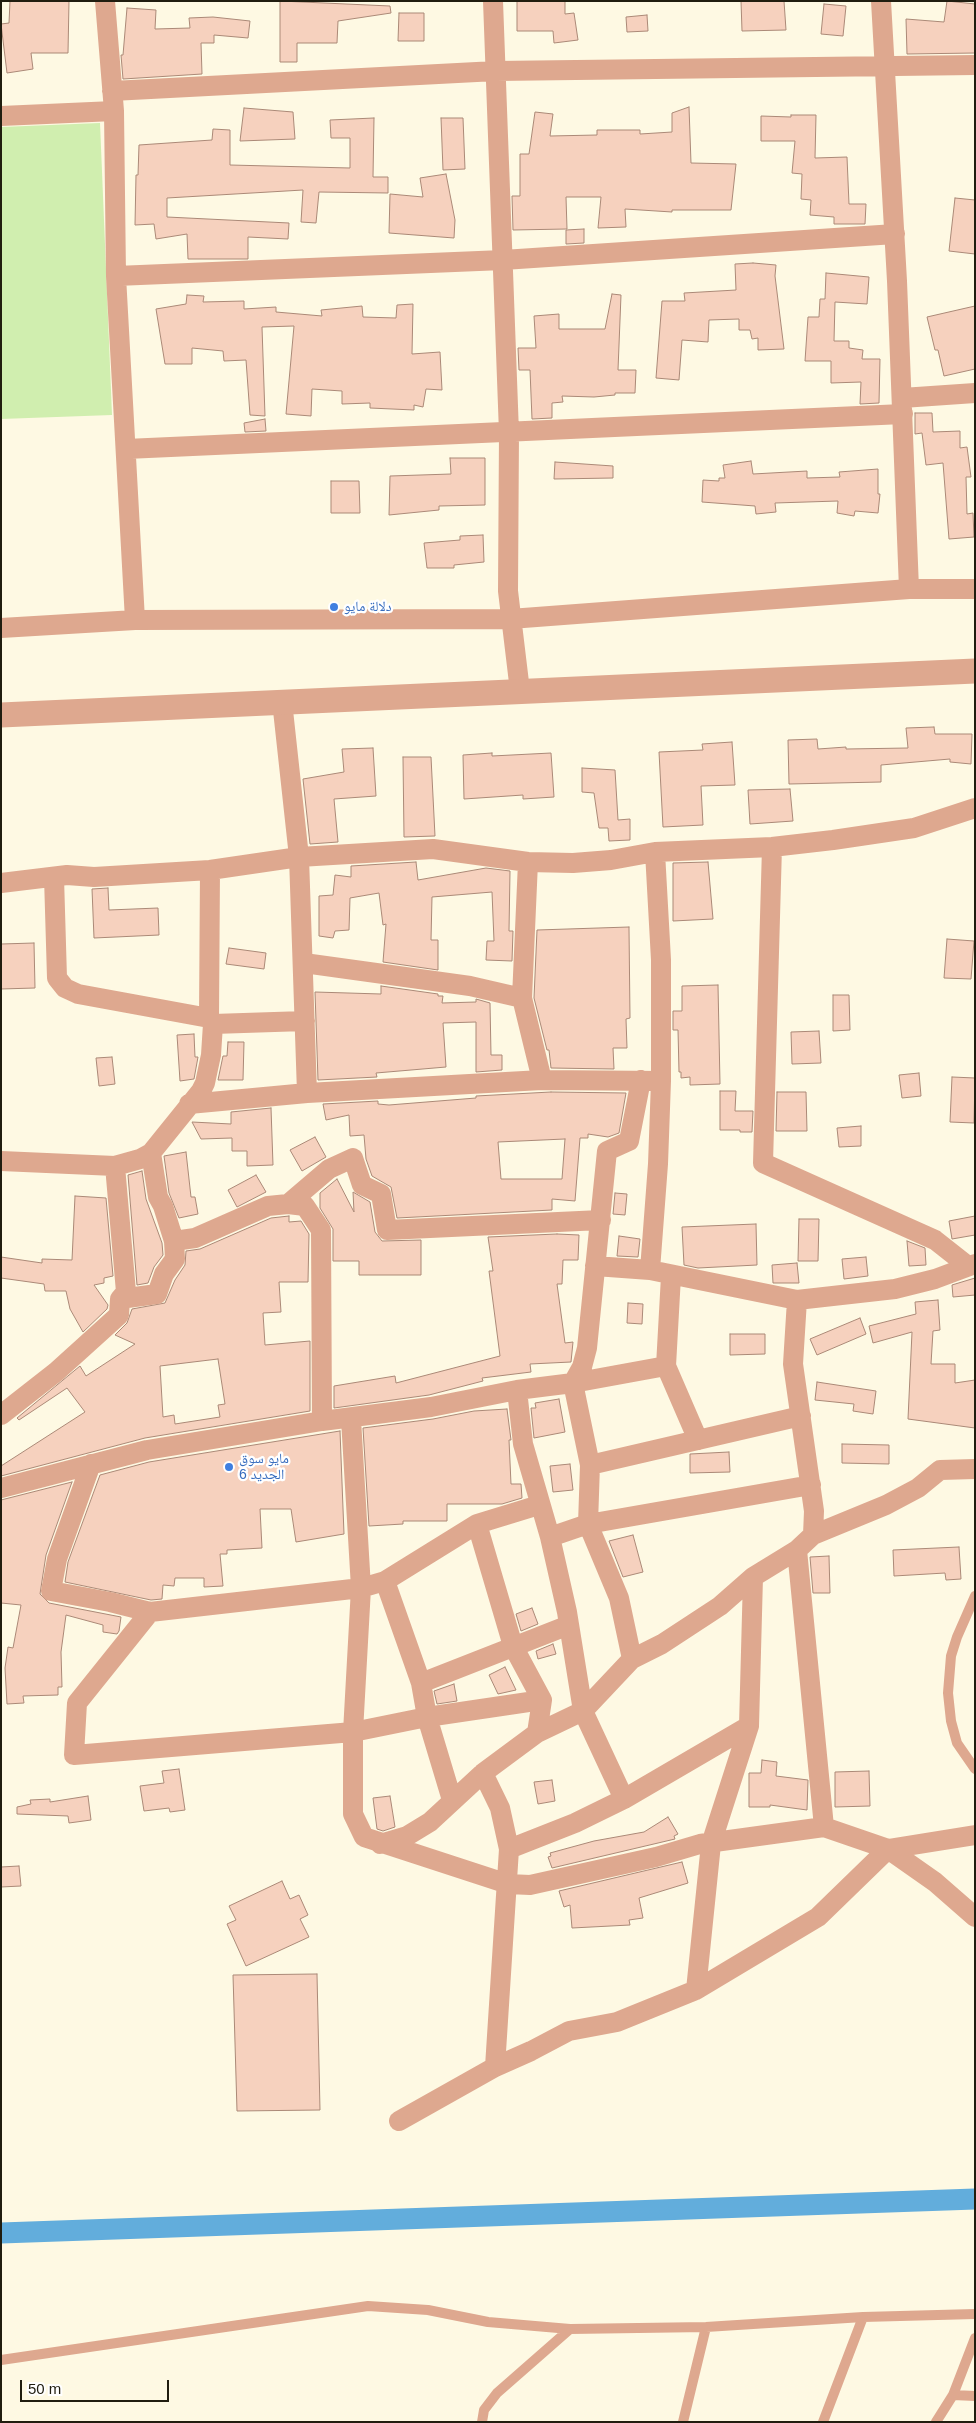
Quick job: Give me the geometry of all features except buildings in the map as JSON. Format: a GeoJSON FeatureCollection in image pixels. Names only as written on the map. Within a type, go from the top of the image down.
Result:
{"type":"FeatureCollection","features":[{"type":"Feature","properties":{"kind":"street"},"geometry":{"type":"LineString","coordinates":[[105,1],[114,111],[116,276],[135,620]]}},
{"type":"Feature","properties":{"kind":"street"},"geometry":{"type":"LineString","coordinates":[[493,1],[509,433],[507,568],[510,619],[520,691]]}},
{"type":"Feature","properties":{"kind":"street"},"geometry":{"type":"LineString","coordinates":[[881,1],[895,234],[909,589]]}},
{"type":"Feature","properties":{"kind":"street"},"geometry":{"type":"LineString","coordinates":[[112,91],[496,72],[975,65]]}},
{"type":"Feature","properties":{"kind":"street"},"geometry":{"type":"LineString","coordinates":[[1,116],[114,111]]}},
{"type":"Feature","properties":{"kind":"street"},"geometry":{"type":"LineString","coordinates":[[116,276],[504,260],[895,234]]}},
{"type":"Feature","properties":{"kind":"street"},"geometry":{"type":"LineString","coordinates":[[126,449],[509,433],[902,406],[975,392]]}},
{"type":"Feature","properties":{"kind":"street"},"geometry":{"type":"LineString","coordinates":[[1,628],[135,620],[510,619],[909,589],[975,589]]}},
{"type":"Feature","properties":{"kind":"street"},"geometry":{"type":"LineString","coordinates":[[1,715],[124,711],[282,701],[975,671]]}},
{"type":"Feature","properties":{"kind":"street"},"geometry":{"type":"LineString","coordinates":[[282,701],[299,856],[307,1093]]}},
{"type":"Feature","properties":{"kind":"street"},"geometry":{"type":"LineString","coordinates":[[1,883],[79,874],[94,877],[210,870],[299,856],[433,849],[528,862],[574,863],[611,860],[655,852],[772,847],[914,828],[975,808]]}},
{"type":"Feature","properties":{"kind":"street"},"geometry":{"type":"LineString","coordinates":[[772,847],[763,1163],[935,1240],[971,1265]]}},
{"type":"Feature","properties":{"kind":"street"},"geometry":{"type":"LineString","coordinates":[[650,1270],[658,1164],[661,1081],[661,960],[655,852]]}},
{"type":"Feature","properties":{"kind":"street"},"geometry":{"type":"LineString","coordinates":[[528,862],[522,998],[542,1080]]}},
{"type":"Feature","properties":{"kind":"street"},"geometry":{"type":"LineString","coordinates":[[1,1161],[115,1166],[151,1153],[205,1083],[211,1055],[210,870]]}},
{"type":"Feature","properties":{"kind":"street"},"geometry":{"type":"LineString","coordinates":[[54,877],[57,978],[65,988],[78,994],[211,1021],[305,1021]]}},
{"type":"Feature","properties":{"kind":"street"},"geometry":{"type":"LineString","coordinates":[[304,963],[470,986],[522,998]]}},
{"type":"Feature","properties":{"kind":"street"},"geometry":{"type":"LineString","coordinates":[[189,1104],[307,1093],[542,1080],[661,1081]]}},
{"type":"Feature","properties":{"kind":"street"},"geometry":{"type":"LineString","coordinates":[[632,1659],[619,1598],[588,1524],[590,1465],[573,1383],[582,1367],[586,1348],[607,1151],[629,1141],[641,1080]]}},
{"type":"Feature","properties":{"kind":"street"},"geometry":{"type":"LineString","coordinates":[[120,1299],[157,1294],[164,1274],[174,1259],[174,1241],[163,1206],[158,1197],[151,1153]]}},
{"type":"Feature","properties":{"kind":"street"},"geometry":{"type":"LineString","coordinates":[[288,1204],[329,1169],[353,1158],[362,1185],[381,1194],[387,1230],[601,1220]]}},
{"type":"Feature","properties":{"kind":"street"},"geometry":{"type":"LineString","coordinates":[[1,1415],[56,1372],[119,1316],[120,1299],[126,1292],[115,1166]]}},
{"type":"Feature","properties":{"kind":"street"},"geometry":{"type":"LineString","coordinates":[[174,1241],[195,1238],[268,1206],[288,1204],[305,1206],[320,1230],[322,1421]]}},
{"type":"Feature","properties":{"kind":"street"},"geometry":{"type":"LineString","coordinates":[[595,1266],[650,1270],[671,1276],[796,1300],[895,1289],[934,1279],[971,1265]]}},
{"type":"Feature","properties":{"kind":"street"},"geometry":{"type":"LineString","coordinates":[[671,1276],[666,1366],[698,1440]]}},
{"type":"Feature","properties":{"kind":"street"},"geometry":{"type":"LineString","coordinates":[[796,1300],[794,1364],[814,1511],[813,1535]]}},
{"type":"Feature","properties":{"kind":"street"},"geometry":{"type":"LineString","coordinates":[[1,1488],[147,1450],[322,1421],[352,1419],[431,1407],[517,1390],[573,1383],[666,1366]]}},
{"type":"Feature","properties":{"kind":"street"},"geometry":{"type":"LineString","coordinates":[[517,1390],[523,1444],[539,1505],[550,1536],[569,1625],[583,1711],[624,1799]]}},
{"type":"Feature","properties":{"kind":"street"},"geometry":{"type":"LineString","coordinates":[[590,1465],[801,1416]]}},
{"type":"Feature","properties":{"kind":"street"},"geometry":{"type":"LineString","coordinates":[[352,1419],[361,1588],[353,1732],[353,1814],[364,1837],[380,1844],[508,1884],[530,1885],[711,1844],[824,1828],[888,1849],[935,1882],[975,1917]]}},
{"type":"Feature","properties":{"kind":"street"},"geometry":{"type":"LineString","coordinates":[[91,1464],[57,1559],[50,1591],[110,1602],[150,1612],[361,1588],[386,1580],[477,1524],[539,1505]]}},
{"type":"Feature","properties":{"kind":"street"},"geometry":{"type":"LineString","coordinates":[[380,1844],[407,1836],[430,1822],[483,1773],[537,1734],[583,1711],[632,1659],[662,1644],[720,1606],[753,1577],[797,1550],[813,1535],[886,1505],[918,1488],[940,1470],[975,1469]]}},
{"type":"Feature","properties":{"kind":"street"},"geometry":{"type":"LineString","coordinates":[[550,1536],[588,1524],[811,1486]]}},
{"type":"Feature","properties":{"kind":"street"},"geometry":{"type":"LineString","coordinates":[[477,1524],[513,1646],[542,1700],[537,1734]]}},
{"type":"Feature","properties":{"kind":"street"},"geometry":{"type":"LineString","coordinates":[[797,1550],[824,1828]]}},
{"type":"Feature","properties":{"kind":"street"},"geometry":{"type":"LineString","coordinates":[[696,1990],[711,1844],[749,1726],[753,1577]]}},
{"type":"Feature","properties":{"kind":"street"},"geometry":{"type":"LineString","coordinates":[[386,1580],[421,1683],[427,1717],[452,1800]]}},
{"type":"Feature","properties":{"kind":"street"},"geometry":{"type":"LineString","coordinates":[[150,1612],[77,1703],[74,1755],[353,1732],[427,1717],[542,1700]]}},
{"type":"Feature","properties":{"kind":"street"},"geometry":{"type":"LineString","coordinates":[[421,1683],[569,1625]]}},
{"type":"Feature","properties":{"kind":"street"},"geometry":{"type":"LineString","coordinates":[[509,1849],[575,1823],[624,1799],[749,1726]]}},
{"type":"Feature","properties":{"kind":"street"},"geometry":{"type":"LineString","coordinates":[[483,1773],[500,1808],[509,1849],[495,2067]]}},
{"type":"Feature","properties":{"kind":"street"},"geometry":{"type":"LineString","coordinates":[[399,2121],[495,2067],[569,2031],[617,2022],[696,1990],[818,1917],[888,1849],[975,1835]]}},
{"type":"Feature","properties":{"kind":"lane"},"geometry":{"type":"LineString","coordinates":[[975,1596],[951,1656],[948,1693],[951,1721],[957,1743],[975,1769]]}},
{"type":"Feature","properties":{"kind":"lane"},"geometry":{"type":"LineString","coordinates":[[1,2360],[368,2306],[428,2310],[488,2322],[570,2329],[706,2327],[863,2317],[975,2314]]}},
{"type":"Feature","properties":{"kind":"lane"},"geometry":{"type":"LineString","coordinates":[[823,2422],[863,2317]]}},
{"type":"Feature","properties":{"kind":"lane"},"geometry":{"type":"LineString","coordinates":[[683,2422],[706,2327]]}},
{"type":"Feature","properties":{"kind":"lane"},"geometry":{"type":"LineString","coordinates":[[482,2422],[484,2410],[497,2394],[570,2329]]}},
{"type":"Feature","properties":{"kind":"lane"},"geometry":{"type":"LineString","coordinates":[[936,2422],[953,2395],[975,2338]]}},
{"type":"Feature","properties":{"kind":"lane"},"geometry":{"type":"LineString","coordinates":[[953,2395],[975,2396]]}},
{"type":"Feature","properties":{"kind":"green space"},"geometry":{"type":"Polygon","coordinates":[[[100,123],[112,415],[1,419],[1,127],[100,123]]]}},
{"type":"Feature","properties":{"kind":"waterway"},"geometry":{"type":"LineString","coordinates":[[1,2233],[975,2199]]}},
{"type":"Feature","properties":{"kind":"place","name":"دلالة مايو"},"geometry":{"type":"Point","coordinates":[334,607]}},
{"type":"Feature","properties":{"kind":"place","name":"مايو سوق 6 الجديد"},"geometry":{"type":"Point","coordinates":[229,1467]}}]}
